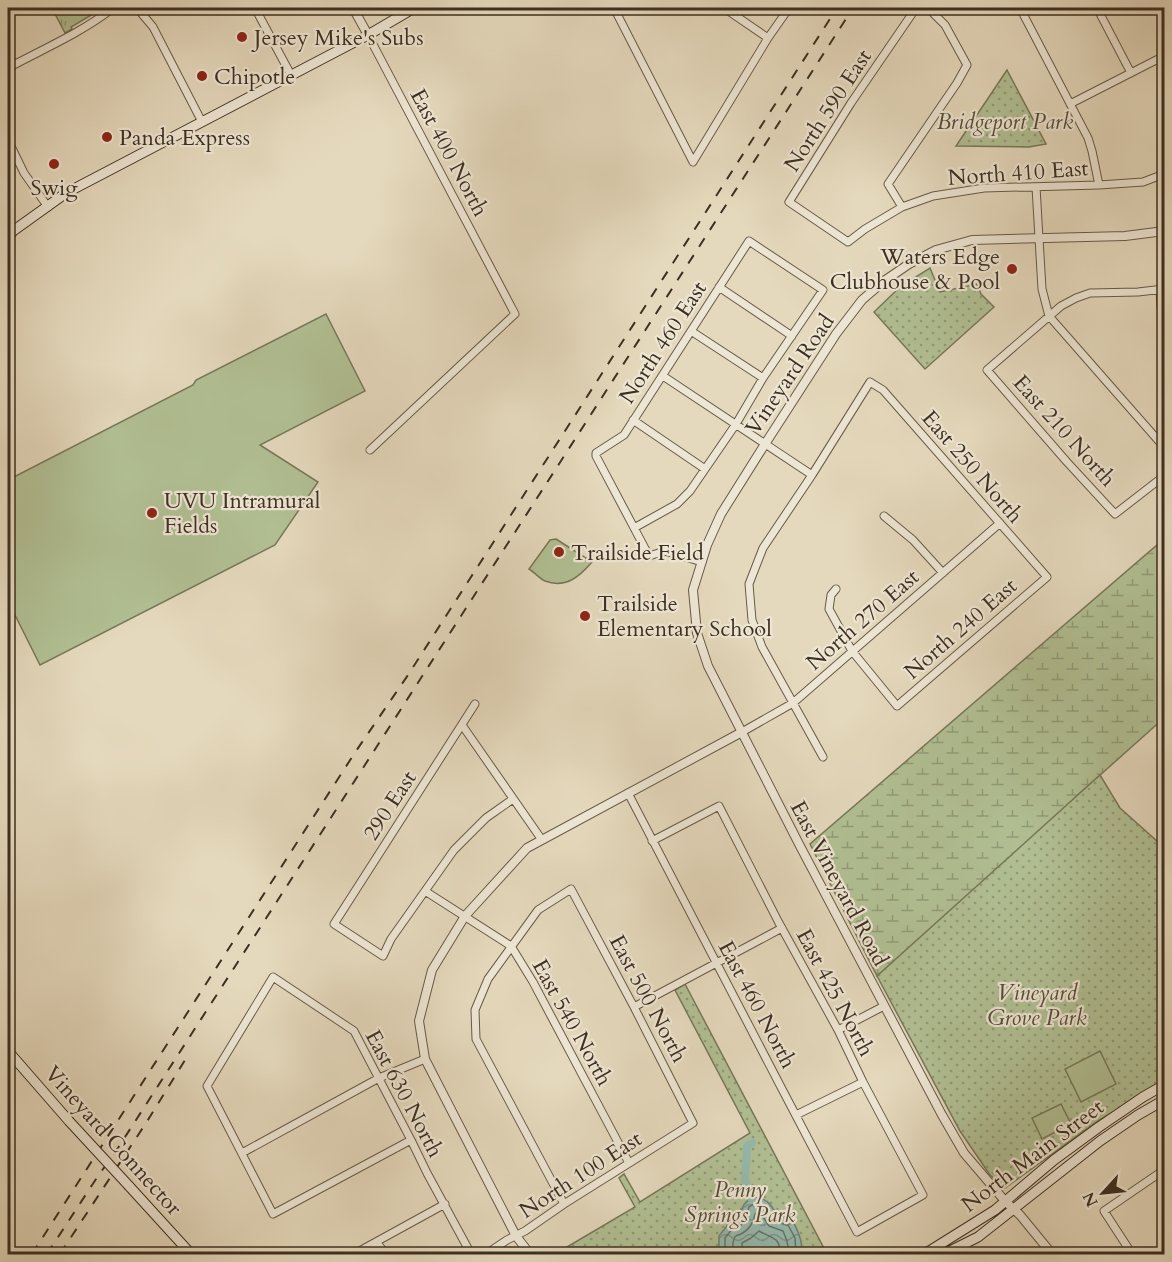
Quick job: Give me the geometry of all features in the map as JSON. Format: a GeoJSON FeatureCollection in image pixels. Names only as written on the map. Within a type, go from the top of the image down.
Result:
{"type":"FeatureCollection","features":[{"type":"Feature","properties":{"kind":"main road"},"geometry":{"type":"LineString","coordinates":[[8,238],[13,231],[66,193],[368,35],[414,8]]}},
{"type":"Feature","properties":{"kind":"main road","name":"Vineyard Connector"},"geometry":{"type":"LineString","coordinates":[[8,1051],[191,1254]]}},
{"type":"Feature","properties":{"kind":"main road","name":"North Main Street"},"geometry":{"type":"LineString","coordinates":[[922,1254],[995,1210],[1054,1160],[1099,1126],[1164,1086]]}},
{"type":"Feature","properties":{"kind":"main road","name":"North Main Street"},"geometry":{"type":"LineString","coordinates":[[944,1254],[978,1237],[1100,1141],[1164,1100]]}},
{"type":"Feature","properties":{"kind":"street"},"geometry":{"type":"LineString","coordinates":[[8,69],[113,8]]}},
{"type":"Feature","properties":{"kind":"street"},"geometry":{"type":"LineString","coordinates":[[137,8],[153,27],[202,122]]}},
{"type":"Feature","properties":{"kind":"street"},"geometry":{"type":"LineString","coordinates":[[255,8],[291,75]]}},
{"type":"Feature","properties":{"kind":"street","name":"East 400 North"},"geometry":{"type":"LineString","coordinates":[[353,8],[515,314],[370,450]]}},
{"type":"Feature","properties":{"kind":"street"},"geometry":{"type":"LineString","coordinates":[[614,8],[693,162],[768,38],[789,8]]}},
{"type":"Feature","properties":{"kind":"street"},"geometry":{"type":"LineString","coordinates":[[726,8],[768,38]]}},
{"type":"Feature","properties":{"kind":"street","name":"North 590 East"},"geometry":{"type":"LineString","coordinates":[[848,242],[789,202],[851,103],[916,8]]}},
{"type":"Feature","properties":{"kind":"street"},"geometry":{"type":"LineString","coordinates":[[902,207],[888,184],[967,65],[945,25],[928,8]]}},
{"type":"Feature","properties":{"kind":"street"},"geometry":{"type":"LineString","coordinates":[[1020,8],[1088,138],[1100,185]]}},
{"type":"Feature","properties":{"kind":"street"},"geometry":{"type":"LineString","coordinates":[[1097,8],[1131,73]]}},
{"type":"Feature","properties":{"kind":"street"},"geometry":{"type":"LineString","coordinates":[[1070,104],[1164,56]]}},
{"type":"Feature","properties":{"kind":"street"},"geometry":{"type":"LineString","coordinates":[[8,140],[24,173],[48,207]]}},
{"type":"Feature","properties":{"kind":"street","name":"North 410 East"},"geometry":{"type":"LineString","coordinates":[[848,242],[902,207],[933,196],[984,188],[1143,182],[1164,174]]}},
{"type":"Feature","properties":{"kind":"street"},"geometry":{"type":"LineString","coordinates":[[1036,187],[1042,289],[1049,316],[1164,447]]}},
{"type":"Feature","properties":{"kind":"street","name":"Vineyard Road"},"geometry":{"type":"LineString","coordinates":[[702,562],[721,514],[836,334],[862,300],[884,281],[909,264],[936,250],[972,240],[1125,236],[1164,231]]}},
{"type":"Feature","properties":{"kind":"street","name":"North 460 East"},"geometry":{"type":"LineString","coordinates":[[634,528],[596,453],[624,435],[749,241],[823,290],[792,336]]}},
{"type":"Feature","properties":{"kind":"street"},"geometry":{"type":"LineString","coordinates":[[702,562],[665,552],[649,556],[634,528],[677,504],[690,491],[792,336],[719,287]]}},
{"type":"Feature","properties":{"kind":"street"},"geometry":{"type":"LineString","coordinates":[[1049,316],[1076,298],[1090,293],[1162,289],[1161,307],[1164,317]]}},
{"type":"Feature","properties":{"kind":"street","name":"East 210 North"},"geometry":{"type":"LineString","coordinates":[[1049,316],[987,370],[1115,514],[1164,476]]}},
{"type":"Feature","properties":{"kind":"street"},"geometry":{"type":"LineString","coordinates":[[691,331],[763,378]]}},
{"type":"Feature","properties":{"kind":"street"},"geometry":{"type":"LineString","coordinates":[[663,376],[812,475],[763,548],[749,584],[752,620],[762,647],[823,757]]}},
{"type":"Feature","properties":{"kind":"street","name":"East 250 North"},"geometry":{"type":"LineString","coordinates":[[812,475],[870,382],[883,390],[1047,577]]}},
{"type":"Feature","properties":{"kind":"street"},"geometry":{"type":"LineString","coordinates":[[633,420],[705,469]]}},
{"type":"Feature","properties":{"kind":"street"},"geometry":{"type":"LineString","coordinates":[[884,516],[913,540],[943,573]]}},
{"type":"Feature","properties":{"kind":"street","name":"North 270 East"},"geometry":{"type":"LineString","coordinates":[[742,732],[793,703],[1000,523]]}},
{"type":"Feature","properties":{"kind":"street","name":"East Vineyard Road"},"geometry":{"type":"LineString","coordinates":[[702,562],[693,590],[697,633],[708,666],[953,1137],[964,1153],[1052,1254]]}},
{"type":"Feature","properties":{"kind":"street","name":"North 240 East"},"geometry":{"type":"LineString","coordinates":[[852,651],[897,706],[1047,577]]}},
{"type":"Feature","properties":{"kind":"street"},"geometry":{"type":"LineString","coordinates":[[836,590],[831,595],[829,609],[852,651]]}},
{"type":"Feature","properties":{"kind":"street","name":"290 East"},"geometry":{"type":"LineString","coordinates":[[425,891],[391,939],[383,956],[334,924],[475,704]]}},
{"type":"Feature","properties":{"kind":"street"},"geometry":{"type":"LineString","coordinates":[[462,725],[542,840]]}},
{"type":"Feature","properties":{"kind":"street"},"geometry":{"type":"LineString","coordinates":[[530,1254],[516,1236],[425,1059],[419,1021],[432,970],[465,916],[527,848],[742,732]]}},
{"type":"Feature","properties":{"kind":"street","name":"East 460 North"},"geometry":{"type":"LineString","coordinates":[[628,793],[857,1232]]}},
{"type":"Feature","properties":{"kind":"street"},"geometry":{"type":"LineString","coordinates":[[425,891],[454,850],[486,818],[513,799]]}},
{"type":"Feature","properties":{"kind":"street","name":"East 425 North"},"geometry":{"type":"LineString","coordinates":[[652,841],[718,806],[838,1030],[923,1195],[857,1232]]}},
{"type":"Feature","properties":{"kind":"street","name":"East 500 North"},"geometry":{"type":"LineString","coordinates":[[511,946],[538,910],[571,889],[693,1123]]}},
{"type":"Feature","properties":{"kind":"street","name":"East 540 North"},"geometry":{"type":"LineString","coordinates":[[425,891],[511,946],[533,982],[629,1163]]}},
{"type":"Feature","properties":{"kind":"street"},"geometry":{"type":"LineString","coordinates":[[634,1006],[782,928]]}},
{"type":"Feature","properties":{"kind":"street"},"geometry":{"type":"LineString","coordinates":[[511,946],[488,979],[475,1010],[476,1039],[564,1204]]}},
{"type":"Feature","properties":{"kind":"street","name":"East 630 North"},"geometry":{"type":"LineString","coordinates":[[242,1153],[207,1086],[273,977],[354,1031],[471,1254]]}},
{"type":"Feature","properties":{"kind":"street"},"geometry":{"type":"LineString","coordinates":[[838,1030],[884,1006]]}},
{"type":"Feature","properties":{"kind":"street"},"geometry":{"type":"LineString","coordinates":[[411,1140],[273,1214],[242,1153],[379,1078],[425,1059]]}},
{"type":"Feature","properties":{"kind":"street"},"geometry":{"type":"LineString","coordinates":[[796,1115],[863,1082]]}},
{"type":"Feature","properties":{"kind":"street","name":"North 100 East"},"geometry":{"type":"LineString","coordinates":[[486,1254],[693,1123]]}},
{"type":"Feature","properties":{"kind":"street"},"geometry":{"type":"LineString","coordinates":[[1132,1254],[1104,1211],[1164,1170]]}},
{"type":"Feature","properties":{"kind":"street"},"geometry":{"type":"LineString","coordinates":[[354,1254],[445,1204]]}},
{"type":"Feature","properties":{"kind":"street"},"geometry":{"type":"LineString","coordinates":[[377,1243],[386,1254]]}},
{"type":"Feature","properties":{"kind":"green space"},"geometry":{"type":"Polygon","coordinates":[[[52,8],[90,8],[93,14],[65,33],[52,8]]]}},
{"type":"Feature","properties":{"kind":"green space","name":"Bridgeport Park"},"geometry":{"type":"Polygon","coordinates":[[[1007,70],[1046,144],[1029,147],[956,146],[1007,70]]]}},
{"type":"Feature","properties":{"kind":"green space"},"geometry":{"type":"Polygon","coordinates":[[[930,268],[940,292],[977,284],[981,294],[994,307],[925,369],[874,312],[901,286],[930,268]]]}},
{"type":"Feature","properties":{"kind":"green space","name":"UVU Intramural Fields"},"geometry":{"type":"Polygon","coordinates":[[[326,314],[365,391],[260,445],[318,482],[275,545],[40,665],[8,601],[8,480],[326,314]]]}},
{"type":"Feature","properties":{"kind":"green space","name":"Trailside Field"},"geometry":{"type":"Polygon","coordinates":[[[556,539],[592,562],[572,580],[560,583],[545,581],[529,569],[550,540],[556,539]]]}},
{"type":"Feature","properties":{"kind":"green space"},"geometry":{"type":"Polygon","coordinates":[[[1164,539],[1164,718],[1080,793],[1025,851],[877,976],[810,844],[1164,539]]]}},
{"type":"Feature","properties":{"kind":"green space","name":"Vineyard Grove Park"},"geometry":{"type":"Polygon","coordinates":[[[1100,775],[1120,808],[1158,842],[1164,856],[1164,1082],[1098,1121],[1005,1188],[990,1175],[960,1131],[877,976],[1100,775]]]}},
{"type":"Feature","properties":{"kind":"green space","name":"Penny Springs Park"},"geometry":{"type":"Polygon","coordinates":[[[685,984],[827,1254],[555,1254],[635,1207],[619,1178],[624,1174],[640,1202],[750,1133],[675,990],[685,984]]]}},
{"type":"Feature","properties":{"kind":"green space"},"geometry":{"type":"Polygon","coordinates":[[[1100,1051],[1116,1084],[1081,1102],[1065,1069],[1100,1051]]]}},
{"type":"Feature","properties":{"kind":"green space"},"geometry":{"type":"Polygon","coordinates":[[[1061,1104],[1071,1124],[1042,1139],[1032,1118],[1061,1104]]]}},
{"type":"Feature","properties":{"kind":"water"},"geometry":{"type":"Polygon","coordinates":[[[753,1197],[768,1202],[777,1215],[792,1219],[801,1241],[801,1254],[719,1254],[719,1236],[730,1222],[737,1221],[744,1205],[753,1197]]]}},
{"type":"Feature","properties":{"kind":"waterway"},"geometry":{"type":"LineString","coordinates":[[751,1198],[745,1180],[747,1146],[752,1143]]}},
{"type":"Feature","properties":{"kind":"railway"},"geometry":{"type":"LineString","coordinates":[[32,1254],[837,8]]}},
{"type":"Feature","properties":{"kind":"railway"},"geometry":{"type":"LineString","coordinates":[[47,1254],[116,1151],[853,8]]}},
{"type":"Feature","properties":{"kind":"railway"},"geometry":{"type":"LineString","coordinates":[[60,1254],[185,1060]]}},
{"type":"Feature","properties":{"kind":"place","name":"Jersey Mike's Subs"},"geometry":{"type":"Point","coordinates":[242,37]}},
{"type":"Feature","properties":{"kind":"place","name":"Chipotle"},"geometry":{"type":"Point","coordinates":[202,76]}},
{"type":"Feature","properties":{"kind":"place","name":"Panda Express"},"geometry":{"type":"Point","coordinates":[107,137]}},
{"type":"Feature","properties":{"kind":"place","name":"Swig"},"geometry":{"type":"Point","coordinates":[54,164]}},
{"type":"Feature","properties":{"kind":"place","name":"Waters Edge Clubhouse & Pool"},"geometry":{"type":"Point","coordinates":[1012,269]}},
{"type":"Feature","properties":{"kind":"place","name":"UVU Intramural Fields"},"geometry":{"type":"Point","coordinates":[152,513]}},
{"type":"Feature","properties":{"kind":"place","name":"Trailside Field"},"geometry":{"type":"Point","coordinates":[559,552]}},
{"type":"Feature","properties":{"kind":"place","name":"Trailside Elementary School"},"geometry":{"type":"Point","coordinates":[585,616]}}]}
